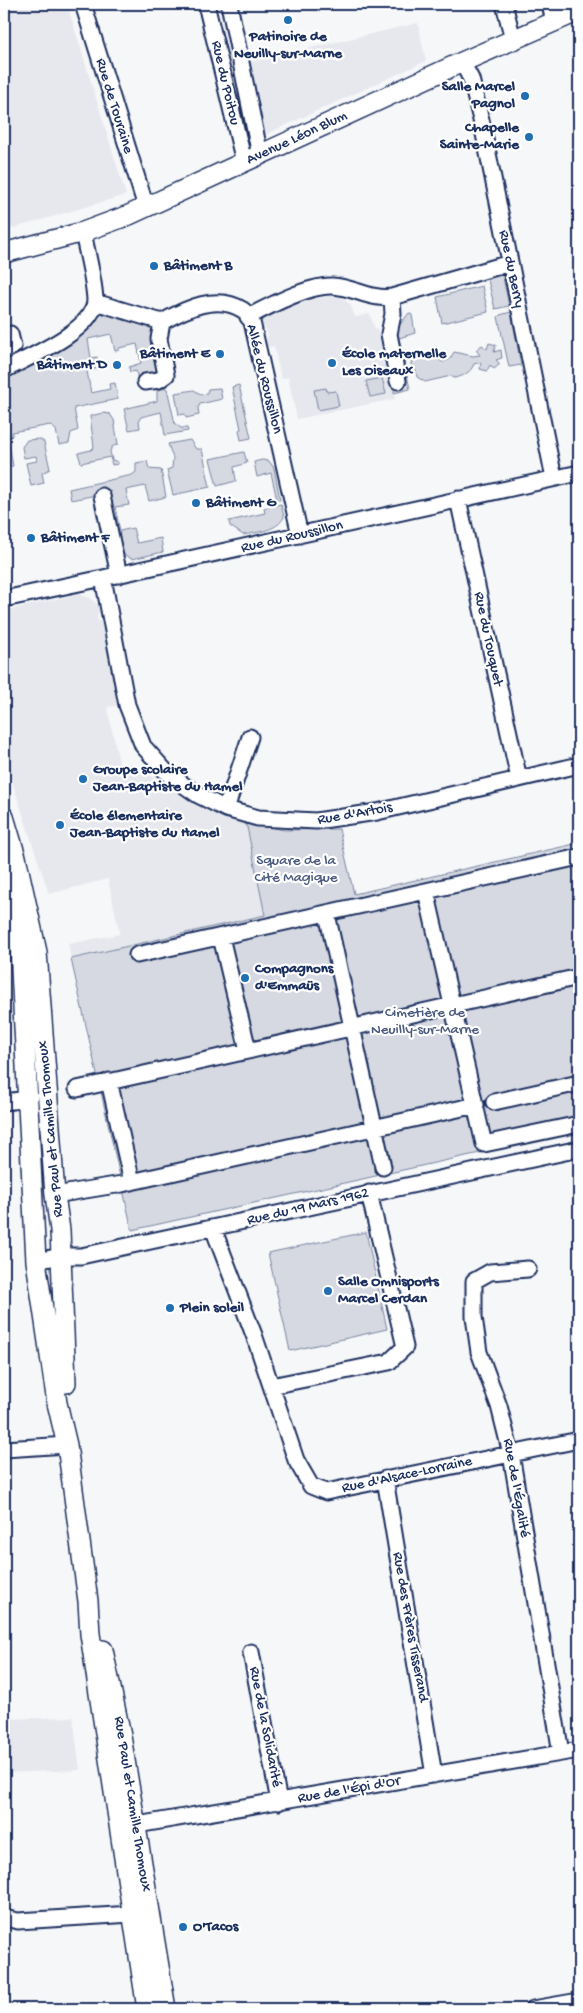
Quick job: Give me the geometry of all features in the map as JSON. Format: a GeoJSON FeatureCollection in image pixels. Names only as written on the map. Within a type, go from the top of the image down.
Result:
{"type":"FeatureCollection","features":[{"type":"Feature","properties":{"kind":"main road","name":"Avenue Léon Blum"},"geometry":{"type":"LineString","coordinates":[[6,253],[82,232],[146,207],[462,62],[579,11]]}},
{"type":"Feature","properties":{"kind":"main road","name":"Rue Paul et Camille Thomoux"},"geometry":{"type":"LineString","coordinates":[[4,817],[16,857],[37,952],[61,1256],[68,1414],[67,1445]]}},
{"type":"Feature","properties":{"kind":"main road","name":"Rue Paul et Camille Thomoux"},"geometry":{"type":"LineString","coordinates":[[4,859],[11,883],[20,949],[36,1262],[57,1403],[67,1445],[88,1601],[90,1634],[127,1827],[166,2009]]}},
{"type":"Feature","properties":{"kind":"main road","name":"Rue Paul et Camille Thomoux"},"geometry":{"type":"LineString","coordinates":[[127,1827],[132,1914],[147,2009]]}},
{"type":"Feature","properties":{"kind":"street","name":"Rue de Touraine"},"geometry":{"type":"LineString","coordinates":[[83,4],[146,207]]}},
{"type":"Feature","properties":{"kind":"street","name":"Rue du Poitou"},"geometry":{"type":"LineString","coordinates":[[206,4],[252,159]]}},
{"type":"Feature","properties":{"kind":"street"},"geometry":{"type":"LineString","coordinates":[[228,4],[252,159]]}},
{"type":"Feature","properties":{"kind":"street"},"geometry":{"type":"LineString","coordinates":[[504,4],[513,40]]}},
{"type":"Feature","properties":{"kind":"street"},"geometry":{"type":"LineString","coordinates":[[550,4],[554,22]]}},
{"type":"Feature","properties":{"kind":"street","name":"Rue du Berry"},"geometry":{"type":"LineString","coordinates":[[462,62],[471,78],[554,478]]}},
{"type":"Feature","properties":{"kind":"street"},"geometry":{"type":"LineString","coordinates":[[4,370],[70,335],[89,315],[95,302],[82,232]]}},
{"type":"Feature","properties":{"kind":"street"},"geometry":{"type":"LineString","coordinates":[[248,317],[278,302],[312,289],[331,286],[352,289],[380,299],[510,263]]}},
{"type":"Feature","properties":{"kind":"street"},"geometry":{"type":"LineString","coordinates":[[392,297],[393,314],[389,334],[398,380]]}},
{"type":"Feature","properties":{"kind":"street"},"geometry":{"type":"LineString","coordinates":[[95,302],[162,322],[159,339],[166,375],[159,380],[146,382]]}},
{"type":"Feature","properties":{"kind":"street","name":"Allée du Roussillon"},"geometry":{"type":"LineString","coordinates":[[162,322],[181,311],[206,303],[226,303],[244,310],[252,322],[300,535]]}},
{"type":"Feature","properties":{"kind":"street"},"geometry":{"type":"LineString","coordinates":[[4,352],[13,346],[10,334]]}},
{"type":"Feature","properties":{"kind":"street","name":"Rue du Roussillon"},"geometry":{"type":"LineString","coordinates":[[4,599],[554,478],[578,477]]}},
{"type":"Feature","properties":{"kind":"street"},"geometry":{"type":"LineString","coordinates":[[102,496],[119,575]]}},
{"type":"Feature","properties":{"kind":"street","name":"Rue du Touquet"},"geometry":{"type":"LineString","coordinates":[[458,499],[519,779]]}},
{"type":"Feature","properties":{"kind":"street","name":"Rue d'Artois"},"geometry":{"type":"LineString","coordinates":[[103,578],[127,705],[143,746],[168,774],[198,795],[226,808],[258,818],[316,822],[377,812],[579,765]]}},
{"type":"Feature","properties":{"kind":"street"},"geometry":{"type":"LineString","coordinates":[[226,808],[250,737]]}},
{"type":"Feature","properties":{"kind":"street"},"geometry":{"type":"LineString","coordinates":[[137,955],[579,857]]}},
{"type":"Feature","properties":{"kind":"street"},"geometry":{"type":"LineString","coordinates":[[426,891],[484,1144],[579,1124]]}},
{"type":"Feature","properties":{"kind":"street"},"geometry":{"type":"LineString","coordinates":[[327,914],[383,1167]]}},
{"type":"Feature","properties":{"kind":"street"},"geometry":{"type":"LineString","coordinates":[[221,937],[248,1050]]}},
{"type":"Feature","properties":{"kind":"street"},"geometry":{"type":"LineString","coordinates":[[77,1089],[352,1026],[579,977]]}},
{"type":"Feature","properties":{"kind":"street"},"geometry":{"type":"LineString","coordinates":[[109,1081],[132,1182]]}},
{"type":"Feature","properties":{"kind":"street"},"geometry":{"type":"LineString","coordinates":[[55,1195],[132,1182],[476,1106],[495,1107],[494,1102],[579,1083]]}},
{"type":"Feature","properties":{"kind":"street"},"geometry":{"type":"LineString","coordinates":[[4,1102],[29,1099]]}},
{"type":"Feature","properties":{"kind":"street","name":"Rue du 19 Mars 1962"},"geometry":{"type":"LineString","coordinates":[[36,1262],[61,1256],[81,1256],[579,1149]]}},
{"type":"Feature","properties":{"kind":"street"},"geometry":{"type":"LineString","coordinates":[[271,1386],[389,1362],[405,1347],[368,1193]]}},
{"type":"Feature","properties":{"kind":"street","name":"Rue d'Alsace-Lorraine"},"geometry":{"type":"LineString","coordinates":[[214,1228],[296,1460],[311,1486],[326,1492],[579,1440]]}},
{"type":"Feature","properties":{"kind":"street","name":"Rue de l'Égalité"},"geometry":{"type":"LineString","coordinates":[[528,1269],[490,1272],[474,1281],[474,1318],[479,1352],[499,1406],[511,1454],[560,1753]]}},
{"type":"Feature","properties":{"kind":"street"},"geometry":{"type":"LineString","coordinates":[[4,1449],[67,1445]]}},
{"type":"Feature","properties":{"kind":"street","name":"Rue des Frères Tisserand"},"geometry":{"type":"LineString","coordinates":[[385,1479],[434,1775]]}},
{"type":"Feature","properties":{"kind":"street","name":"Rue de la Solidarité"},"geometry":{"type":"LineString","coordinates":[[251,1652],[278,1802]]}},
{"type":"Feature","properties":{"kind":"street","name":"Rue de l'Épi d'Or"},"geometry":{"type":"LineString","coordinates":[[127,1827],[579,1750]]}},
{"type":"Feature","properties":{"kind":"street"},"geometry":{"type":"LineString","coordinates":[[4,1918],[18,1922],[132,1914]]}},
{"type":"Feature","properties":{"kind":"street"},"geometry":{"type":"LineString","coordinates":[[533,2009],[579,2001]]}},
{"type":"Feature","properties":{"kind":"shaded area"},"geometry":{"type":"Polygon","coordinates":[[[4,4],[67,4],[126,195],[4,231],[4,4]]]}},
{"type":"Feature","properties":{"kind":"shaded area"},"geometry":{"type":"Polygon","coordinates":[[[418,23],[426,61],[262,136],[246,63],[418,23]]]}},
{"type":"Feature","properties":{"kind":"shaded area","name":"École maternelle Les Oiseaux"},"geometry":{"type":"Polygon","coordinates":[[[332,296],[340,297],[350,304],[355,317],[370,314],[375,329],[377,328],[382,348],[384,348],[395,399],[297,419],[288,377],[281,379],[274,346],[267,347],[268,335],[266,329],[260,324],[261,319],[280,308],[301,301],[332,296]]]}},
{"type":"Feature","properties":{"kind":"shaded area","name":"Groupe scolaire Jean-Baptiste du Hamel"},"geometry":{"type":"Polygon","coordinates":[[[79,594],[90,598],[97,604],[100,613],[97,614],[98,621],[102,621],[120,705],[107,707],[121,771],[142,766],[168,792],[174,787],[246,822],[265,915],[71,959],[68,944],[119,934],[119,930],[108,879],[49,894],[4,757],[4,611],[79,594]]]}},
{"type":"Feature","properties":{"kind":"shaded area"},"geometry":{"type":"Polygon","coordinates":[[[73,1717],[80,1770],[4,1773],[4,1719],[73,1717]]]}},
{"type":"Feature","properties":{"kind":"green space"},"geometry":{"type":"Polygon","coordinates":[[[502,273],[509,306],[495,309],[487,276],[502,273]]]}},
{"type":"Feature","properties":{"kind":"green space"},"geometry":{"type":"Polygon","coordinates":[[[482,286],[488,312],[442,323],[437,297],[482,286]]]}},
{"type":"Feature","properties":{"kind":"green space"},"geometry":{"type":"Polygon","coordinates":[[[102,307],[158,326],[158,368],[152,374],[138,381],[136,371],[130,372],[129,367],[141,363],[137,344],[119,348],[119,350],[115,351],[111,334],[88,339],[91,358],[97,357],[99,368],[87,371],[91,393],[110,389],[109,384],[115,383],[118,399],[74,408],[78,430],[71,433],[69,443],[59,445],[56,430],[50,425],[12,432],[12,436],[8,438],[13,466],[4,468],[4,377],[92,323],[102,307]]]}},
{"type":"Feature","properties":{"kind":"green space"},"geometry":{"type":"Polygon","coordinates":[[[511,312],[521,365],[509,367],[498,317],[511,312]]]}},
{"type":"Feature","properties":{"kind":"green space"},"geometry":{"type":"Polygon","coordinates":[[[409,313],[412,315],[415,333],[399,338],[410,389],[394,393],[394,332],[409,313]]]}},
{"type":"Feature","properties":{"kind":"green space"},"geometry":{"type":"Polygon","coordinates":[[[489,343],[496,345],[494,352],[501,350],[502,358],[496,360],[500,364],[494,369],[490,365],[487,371],[480,369],[481,362],[474,364],[469,372],[460,377],[454,378],[451,376],[425,382],[417,377],[415,368],[411,365],[412,355],[416,353],[436,355],[443,362],[450,359],[454,352],[473,356],[480,355],[476,350],[482,345],[487,349],[489,343]]]}},
{"type":"Feature","properties":{"kind":"green space"},"geometry":{"type":"Polygon","coordinates":[[[382,378],[386,394],[370,397],[366,381],[382,378]]]}},
{"type":"Feature","properties":{"kind":"green space"},"geometry":{"type":"Polygon","coordinates":[[[239,385],[251,438],[241,440],[239,430],[241,429],[232,387],[239,385]]]}},
{"type":"Feature","properties":{"kind":"green space"},"geometry":{"type":"Polygon","coordinates":[[[167,388],[175,424],[181,428],[187,428],[188,431],[165,435],[161,412],[141,417],[139,420],[140,428],[129,430],[124,409],[157,401],[157,390],[167,388]]]}},
{"type":"Feature","properties":{"kind":"green space"},"geometry":{"type":"Polygon","coordinates":[[[220,388],[222,399],[200,404],[198,408],[199,415],[186,418],[185,414],[179,415],[175,393],[194,390],[202,395],[207,393],[208,389],[220,388]]]}},
{"type":"Feature","properties":{"kind":"green space"},"geometry":{"type":"Polygon","coordinates":[[[326,388],[327,392],[336,391],[339,406],[318,410],[314,390],[326,388]]]}},
{"type":"Feature","properties":{"kind":"green space"},"geometry":{"type":"Polygon","coordinates":[[[103,413],[110,414],[114,420],[118,444],[112,447],[110,451],[112,460],[118,462],[118,464],[112,465],[110,457],[81,463],[78,453],[91,450],[94,447],[90,416],[103,413]]]}},
{"type":"Feature","properties":{"kind":"green space"},"geometry":{"type":"Polygon","coordinates":[[[40,439],[44,442],[50,469],[42,473],[44,483],[31,486],[26,463],[37,461],[36,456],[24,458],[22,447],[27,440],[40,439]]]}},
{"type":"Feature","properties":{"kind":"green space"},"geometry":{"type":"Polygon","coordinates":[[[190,440],[196,449],[202,449],[210,487],[173,495],[167,470],[172,468],[173,458],[168,444],[190,440]]]}},
{"type":"Feature","properties":{"kind":"green space"},"geometry":{"type":"Polygon","coordinates":[[[244,452],[247,463],[234,467],[236,481],[217,486],[210,459],[244,452]]]}},
{"type":"Feature","properties":{"kind":"green space"},"geometry":{"type":"Polygon","coordinates":[[[147,461],[149,469],[161,470],[166,497],[149,501],[145,486],[126,490],[129,505],[115,507],[120,531],[133,528],[137,543],[161,538],[163,552],[132,559],[118,551],[106,493],[71,500],[69,489],[132,475],[136,472],[136,463],[147,461]]]}},
{"type":"Feature","properties":{"kind":"green space"},"geometry":{"type":"Polygon","coordinates":[[[269,461],[274,468],[280,500],[277,500],[271,473],[257,477],[254,462],[269,461]]]}},
{"type":"Feature","properties":{"kind":"green space"},"geometry":{"type":"Polygon","coordinates":[[[281,504],[284,517],[281,522],[272,528],[243,535],[230,526],[229,521],[265,513],[264,508],[281,504]]]}},
{"type":"Feature","properties":{"kind":"green space","name":"Cimetière de Neuilly-sur-Marne"},"geometry":{"type":"Polygon","coordinates":[[[246,822],[284,830],[339,829],[354,894],[579,843],[579,1131],[132,1230],[71,959],[265,915],[246,822]]]}},
{"type":"Feature","properties":{"kind":"green space","name":"Salle Omnisports Marcel Cerdan"},"geometry":{"type":"Polygon","coordinates":[[[366,1232],[387,1329],[290,1351],[268,1253],[366,1232]]]}},
{"type":"Feature","properties":{"kind":"place","name":"Patinoire de Neuilly-sur-Marne"},"geometry":{"type":"Point","coordinates":[288,20]}},
{"type":"Feature","properties":{"kind":"place","name":"Salle Marcel Pagnol"},"geometry":{"type":"Point","coordinates":[525,96]}},
{"type":"Feature","properties":{"kind":"place","name":"Chapelle Sainte-Marie"},"geometry":{"type":"Point","coordinates":[529,137]}},
{"type":"Feature","properties":{"kind":"place","name":"Bâtiment B"},"geometry":{"type":"Point","coordinates":[154,266]}},
{"type":"Feature","properties":{"kind":"place","name":"Bâtiment E"},"geometry":{"type":"Point","coordinates":[220,354]}},
{"type":"Feature","properties":{"kind":"place","name":"École maternelle Les Oiseaux"},"geometry":{"type":"Point","coordinates":[332,363]}},
{"type":"Feature","properties":{"kind":"place","name":"Bâtiment D"},"geometry":{"type":"Point","coordinates":[117,365]}},
{"type":"Feature","properties":{"kind":"place","name":"Bâtiment G"},"geometry":{"type":"Point","coordinates":[196,503]}},
{"type":"Feature","properties":{"kind":"place","name":"Bâtiment F"},"geometry":{"type":"Point","coordinates":[31,538]}},
{"type":"Feature","properties":{"kind":"place","name":"Groupe scolaire Jean-Baptiste du Hamel"},"geometry":{"type":"Point","coordinates":[83,779]}},
{"type":"Feature","properties":{"kind":"place","name":"École élementaire Jean-Baptiste du Hamel"},"geometry":{"type":"Point","coordinates":[60,825]}},
{"type":"Feature","properties":{"kind":"place","name":"Compagnons d'Emmaüs"},"geometry":{"type":"Point","coordinates":[245,978]}},
{"type":"Feature","properties":{"kind":"place","name":"Salle Omnisports Marcel Cerdan"},"geometry":{"type":"Point","coordinates":[328,1291]}},
{"type":"Feature","properties":{"kind":"place","name":"Plein soleil"},"geometry":{"type":"Point","coordinates":[170,1308]}},
{"type":"Feature","properties":{"kind":"place","name":"O'Tacos"},"geometry":{"type":"Point","coordinates":[183,1927]}},
{"type":"Feature","properties":{"kind":"park label","name":"Square de la Cité Magique"},"geometry":{"type":"Point","coordinates":[296,870]}}]}
